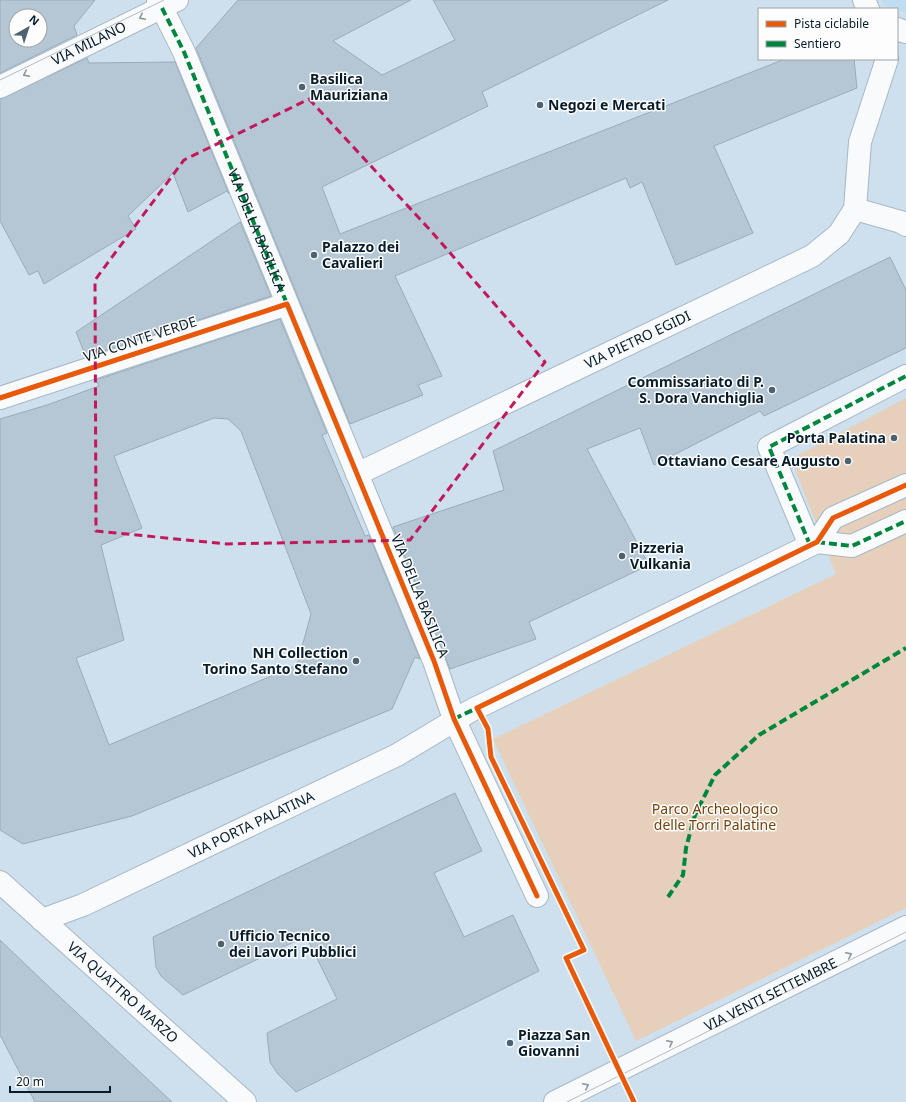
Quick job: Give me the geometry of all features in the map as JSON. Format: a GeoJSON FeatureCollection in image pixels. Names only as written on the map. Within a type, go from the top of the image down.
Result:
{"type":"FeatureCollection","features":[{"type":"Feature","properties":{"kind":"street","name":"VIA MILANO"},"geometry":{"type":"LineString","coordinates":[[0,87],[166,3]]}},
{"type":"Feature","properties":{"kind":"street","name":"VIA DELLA BASILICA"},"geometry":{"type":"LineString","coordinates":[[166,3],[184,52],[434,661],[454,720],[537,896]]}},
{"type":"Feature","properties":{"kind":"street"},"geometry":{"type":"LineString","coordinates":[[887,60],[860,142],[855,209],[902,222],[906,225]]}},
{"type":"Feature","properties":{"kind":"street","name":"VIA PIETRO EGIDI"},"geometry":{"type":"LineString","coordinates":[[357,474],[812,256],[839,234],[855,209]]}},
{"type":"Feature","properties":{"kind":"street","name":"VIA CONTE VERDE"},"geometry":{"type":"LineString","coordinates":[[0,398],[287,304]]}},
{"type":"Feature","properties":{"kind":"street"},"geometry":{"type":"LineString","coordinates":[[813,544],[769,447],[906,376]]}},
{"type":"Feature","properties":{"kind":"street"},"geometry":{"type":"LineString","coordinates":[[813,544],[833,518],[906,485]]}},
{"type":"Feature","properties":{"kind":"street"},"geometry":{"type":"LineString","coordinates":[[813,544],[852,546],[906,521]]}},
{"type":"Feature","properties":{"kind":"street","name":"VIA PORTA PALATINA"},"geometry":{"type":"LineString","coordinates":[[42,920],[83,905],[397,755],[454,720],[813,544]]}},
{"type":"Feature","properties":{"kind":"street","name":"VIA QUATTRO MARZO"},"geometry":{"type":"LineString","coordinates":[[0,882],[244,1102]]}},
{"type":"Feature","properties":{"kind":"street","name":"VIA VENTI SETTEMBRE"},"geometry":{"type":"LineString","coordinates":[[555,1102],[906,927]]}},
{"type":"Feature","properties":{"kind":"highlighted area"},"geometry":{"type":"Polygon","coordinates":[[[309,99],[431,231],[545,362],[410,540],[227,544],[96,531],[95,280],[184,160],[309,99]]]}},
{"type":"Feature","properties":{"kind":"shaded area"},"geometry":{"type":"Polygon","coordinates":[[[881,0],[906,0],[906,13],[898,10],[898,8],[892,8],[884,5],[881,0]]]}},
{"type":"Feature","properties":{"kind":"green space","name":"Parco Archeologico delle Torri Palatine"},"geometry":{"type":"Polygon","coordinates":[[[906,398],[906,908],[636,1041],[493,739],[836,574],[791,459],[906,398]]]}},
{"type":"Feature","properties":{"kind":"building"},"geometry":{"type":"Polygon","coordinates":[[[0,0],[95,0],[74,26],[77,35],[0,73],[0,0]]]}},
{"type":"Feature","properties":{"kind":"building"},"geometry":{"type":"Polygon","coordinates":[[[238,0],[411,0],[333,41],[382,75],[455,40],[433,0],[668,0],[482,92],[488,106],[322,187],[340,234],[782,60],[854,60],[857,88],[714,146],[753,233],[676,265],[642,182],[630,188],[626,178],[395,276],[442,376],[418,385],[423,395],[350,424],[196,48],[238,0]]]}},
{"type":"Feature","properties":{"kind":"building"},"geometry":{"type":"Polygon","coordinates":[[[87,58],[89,63],[175,62],[229,194],[227,191],[188,212],[173,173],[128,216],[136,229],[44,284],[38,271],[29,275],[0,221],[0,99],[87,58]]]}},
{"type":"Feature","properties":{"kind":"building"},"geometry":{"type":"Polygon","coordinates":[[[240,222],[271,296],[86,357],[76,332],[240,222]]]}},
{"type":"Feature","properties":{"kind":"building"},"geometry":{"type":"Polygon","coordinates":[[[890,257],[906,290],[906,348],[764,416],[760,411],[654,465],[640,428],[587,449],[649,565],[529,622],[536,639],[450,669],[393,527],[504,490],[493,451],[890,257]]]}},
{"type":"Feature","properties":{"kind":"building"},"geometry":{"type":"Polygon","coordinates":[[[280,319],[327,433],[322,435],[365,536],[369,535],[420,659],[415,657],[392,709],[132,816],[23,844],[0,830],[0,419],[47,405],[99,386],[96,380],[280,319]],[[214,418],[114,456],[142,528],[101,545],[124,640],[76,658],[109,745],[297,665],[311,614],[241,431],[228,419],[214,418]]]}},
{"type":"Feature","properties":{"kind":"building","name":"Ufficio Tecnico dei Lavori Pubblici"},"geometry":{"type":"Polygon","coordinates":[[[455,793],[482,851],[434,873],[464,937],[513,915],[539,971],[296,1092],[277,1073],[270,1062],[267,1033],[337,999],[306,936],[183,995],[161,976],[156,967],[153,937],[455,793]]]}},
{"type":"Feature","properties":{"kind":"building"},"geometry":{"type":"Polygon","coordinates":[[[0,940],[172,1102],[35,1102],[0,1035],[0,940]]]}},
{"type":"Feature","properties":{"kind":"tram line"},"geometry":{"type":"LineString","coordinates":[[0,80],[164,0]]}},
{"type":"Feature","properties":{"kind":"tram line"},"geometry":{"type":"LineString","coordinates":[[567,1102],[906,932]]}},
{"type":"Feature","properties":{"kind":"marked path"},"geometry":{"type":"LineString","coordinates":[[162,8],[184,52],[287,304]]}},
{"type":"Feature","properties":{"kind":"marked path"},"geometry":{"type":"LineString","coordinates":[[810,545],[769,447],[906,376]]}},
{"type":"Feature","properties":{"kind":"marked path"},"geometry":{"type":"LineString","coordinates":[[817,542],[852,546],[906,521]]}},
{"type":"Feature","properties":{"kind":"marked path"},"geometry":{"type":"LineString","coordinates":[[668,897],[683,875],[686,848],[695,815],[715,775],[759,735],[906,648]]}},
{"type":"Feature","properties":{"kind":"marked path"},"geometry":{"type":"LineString","coordinates":[[454,719],[479,707]]}},
{"type":"Feature","properties":{"kind":"cycle path"},"geometry":{"type":"LineString","coordinates":[[0,398],[287,304],[434,661],[454,719],[537,896]]}},
{"type":"Feature","properties":{"kind":"cycle path"},"geometry":{"type":"LineString","coordinates":[[634,1102],[566,958],[584,950],[491,757],[488,729],[477,708],[817,542],[833,518],[906,485]]}},
{"type":"Feature","properties":{"kind":"place","name":"Basilica Mauriziana"},"geometry":{"type":"Point","coordinates":[302,87]}},
{"type":"Feature","properties":{"kind":"place","name":"Negozi e Mercati"},"geometry":{"type":"Point","coordinates":[540,105]}},
{"type":"Feature","properties":{"kind":"place","name":"Palazzo dei Cavalieri"},"geometry":{"type":"Point","coordinates":[314,255]}},
{"type":"Feature","properties":{"kind":"place","name":"Commissariato di P. S. Dora Vanchiglia"},"geometry":{"type":"Point","coordinates":[772,390]}},
{"type":"Feature","properties":{"kind":"place","name":"Porta Palatina"},"geometry":{"type":"Point","coordinates":[894,438]}},
{"type":"Feature","properties":{"kind":"place","name":"Ottaviano Cesare Augusto"},"geometry":{"type":"Point","coordinates":[848,461]}},
{"type":"Feature","properties":{"kind":"place","name":"Pizzeria Vulkania"},"geometry":{"type":"Point","coordinates":[622,556]}},
{"type":"Feature","properties":{"kind":"place","name":"NH Collection Torino Santo Stefano"},"geometry":{"type":"Point","coordinates":[356,661]}},
{"type":"Feature","properties":{"kind":"place","name":"Ufficio Tecnico dei Lavori Pubblici"},"geometry":{"type":"Point","coordinates":[221,944]}},
{"type":"Feature","properties":{"kind":"place","name":"Piazza San Giovanni"},"geometry":{"type":"Point","coordinates":[510,1043]}}]}
